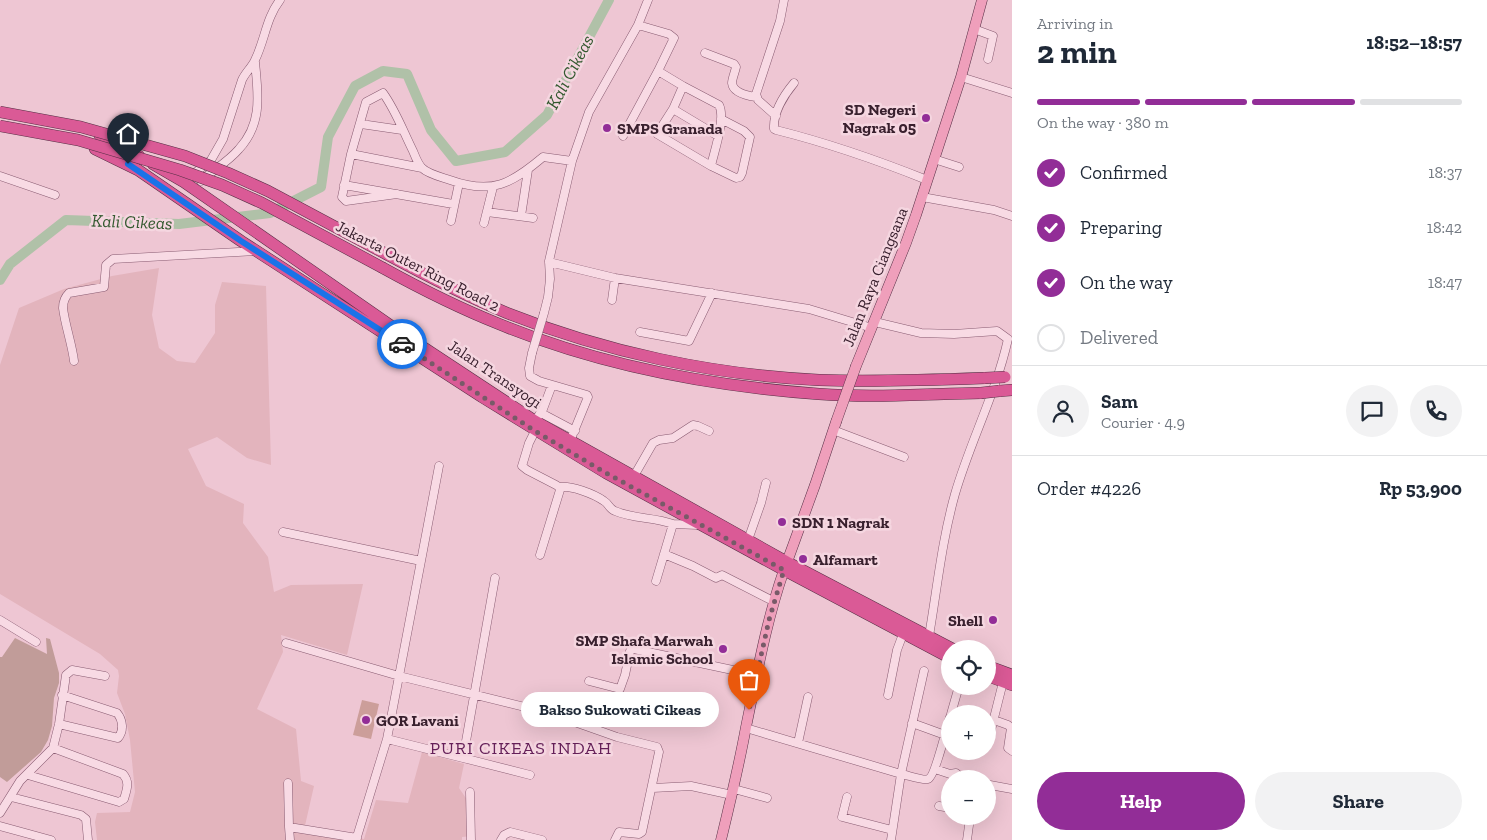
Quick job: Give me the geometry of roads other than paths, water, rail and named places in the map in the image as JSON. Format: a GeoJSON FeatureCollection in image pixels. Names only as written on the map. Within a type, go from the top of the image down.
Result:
{"type":"FeatureCollection","features":[{"type":"Feature","properties":{"kind":"highway","name":"Jalan Transyogi"},"geometry":{"type":"LineString","coordinates":[[0,111],[27,112],[63,121],[118,144],[192,188],[394,328],[608,468],[701,525],[941,642]]}},
{"type":"Feature","properties":{"kind":"highway","name":"Jakarta Outer Ring Road 2"},"geometry":{"type":"LineString","coordinates":[[0,111],[81,127],[185,156],[228,172],[268,191],[448,287],[529,321],[618,349],[677,362],[739,372],[817,380],[874,382],[1009,376]]}},
{"type":"Feature","properties":{"kind":"highway","name":"Jalan Transyogi"},"geometry":{"type":"LineString","coordinates":[[0,124],[21,124],[39,128],[83,143],[128,164],[241,241],[537,421],[572,436],[608,468],[634,476],[748,540],[785,566],[903,634],[941,653]]}},
{"type":"Feature","properties":{"kind":"highway","name":"Jakarta Outer Ring Road 2"},"geometry":{"type":"LineString","coordinates":[[0,124],[78,140],[180,170],[222,185],[262,203],[442,300],[516,331],[614,363],[675,376],[739,386],[820,394],[874,396],[981,393],[1012,390]]}},
{"type":"Feature","properties":{"kind":"highway"},"geometry":{"type":"LineString","coordinates":[[996,669],[1012,675]]}},
{"type":"Feature","properties":{"kind":"main road","name":"Jalan Raya Ciangsana"},"geometry":{"type":"LineString","coordinates":[[721,840],[733,792],[773,601],[856,366],[906,243],[922,197],[961,77],[982,0]]}},
{"type":"Feature","properties":{"kind":"street"},"geometry":{"type":"LineString","coordinates":[[192,188],[224,139],[242,80],[255,62],[271,14],[280,0]]}},
{"type":"Feature","properties":{"kind":"street"},"geometry":{"type":"LineString","coordinates":[[572,436],[588,397],[587,395],[539,381],[530,376],[529,368],[544,313],[549,288],[549,262],[572,161],[588,112],[638,25],[648,0]]}},
{"type":"Feature","properties":{"kind":"street"},"geometry":{"type":"LineString","coordinates":[[756,97],[780,21],[784,0]]}},
{"type":"Feature","properties":{"kind":"street"},"geometry":{"type":"LineString","coordinates":[[623,136],[674,38],[669,34],[638,25]]}},
{"type":"Feature","properties":{"kind":"street"},"geometry":{"type":"LineString","coordinates":[[974,29],[993,36],[988,59]]}},
{"type":"Feature","properties":{"kind":"street"},"geometry":{"type":"LineString","coordinates":[[705,53],[734,64],[736,67],[733,86],[742,94],[756,97],[776,116]]}},
{"type":"Feature","properties":{"kind":"street"},"geometry":{"type":"LineString","coordinates":[[192,188],[238,150],[246,141],[257,118],[258,102],[255,62]]}},
{"type":"Feature","properties":{"kind":"street"},"geometry":{"type":"LineString","coordinates":[[658,71],[715,102],[721,109],[721,119],[711,166]]}},
{"type":"Feature","properties":{"kind":"street"},"geometry":{"type":"LineString","coordinates":[[961,77],[1012,93]]}},
{"type":"Feature","properties":{"kind":"street"},"geometry":{"type":"LineString","coordinates":[[794,84],[783,97],[773,127],[776,130],[823,142],[927,180]]}},
{"type":"Feature","properties":{"kind":"street"},"geometry":{"type":"LineString","coordinates":[[683,86],[673,109],[657,134],[711,166],[736,178],[740,177],[750,140],[744,131],[721,119]]}},
{"type":"Feature","properties":{"kind":"street"},"geometry":{"type":"LineString","coordinates":[[397,194],[346,201],[342,197],[366,102],[383,93],[392,105],[402,130],[422,168]]}},
{"type":"Feature","properties":{"kind":"street"},"geometry":{"type":"LineString","coordinates":[[673,109],[718,136]]}},
{"type":"Feature","properties":{"kind":"street"},"geometry":{"type":"LineString","coordinates":[[361,124],[402,130]]}},
{"type":"Feature","properties":{"kind":"street"},"geometry":{"type":"LineString","coordinates":[[224,139],[227,148],[238,150]]}},
{"type":"Feature","properties":{"kind":"street"},"geometry":{"type":"LineString","coordinates":[[352,154],[422,168],[439,177],[458,183],[493,187],[507,183],[528,170],[543,157],[572,161]]}},
{"type":"Feature","properties":{"kind":"street"},"geometry":{"type":"LineString","coordinates":[[934,159],[959,166]]}},
{"type":"Feature","properties":{"kind":"street"},"geometry":{"type":"LineString","coordinates":[[520,216],[528,170]]}},
{"type":"Feature","properties":{"kind":"street"},"geometry":{"type":"LineString","coordinates":[[0,176],[55,195]]}},
{"type":"Feature","properties":{"kind":"street"},"geometry":{"type":"LineString","coordinates":[[451,221],[458,183]]}},
{"type":"Feature","properties":{"kind":"street"},"geometry":{"type":"LineString","coordinates":[[344,184],[454,204]]}},
{"type":"Feature","properties":{"kind":"street"},"geometry":{"type":"LineString","coordinates":[[484,223],[493,187]]}},
{"type":"Feature","properties":{"kind":"street"},"geometry":{"type":"LineString","coordinates":[[922,197],[994,210],[1012,216]]}},
{"type":"Feature","properties":{"kind":"street"},"geometry":{"type":"LineString","coordinates":[[487,212],[533,218]]}},
{"type":"Feature","properties":{"kind":"street"},"geometry":{"type":"LineString","coordinates":[[74,361],[63,306],[66,296],[104,287],[106,265],[113,259],[257,250]]}},
{"type":"Feature","properties":{"kind":"street"},"geometry":{"type":"LineString","coordinates":[[549,262],[615,278],[809,309],[873,325],[921,333],[954,334],[986,330],[997,331],[1010,339],[955,495],[943,548],[929,636]]}},
{"type":"Feature","properties":{"kind":"street"},"geometry":{"type":"LineString","coordinates":[[612,300],[615,278]]}},
{"type":"Feature","properties":{"kind":"street"},"geometry":{"type":"LineString","coordinates":[[640,332],[689,341],[712,293]]}},
{"type":"Feature","properties":{"kind":"street"},"geometry":{"type":"LineString","coordinates":[[552,385],[537,421],[522,466],[559,487],[570,486],[602,499],[614,511],[633,517],[651,518],[673,524],[701,525]]}},
{"type":"Feature","properties":{"kind":"street"},"geometry":{"type":"LineString","coordinates":[[634,476],[653,443],[673,438],[692,425],[709,431]]}},
{"type":"Feature","properties":{"kind":"street"},"geometry":{"type":"LineString","coordinates":[[835,426],[904,457]]}},
{"type":"Feature","properties":{"kind":"street"},"geometry":{"type":"LineString","coordinates":[[289,827],[357,839],[387,739],[439,466]]}},
{"type":"Feature","properties":{"kind":"street"},"geometry":{"type":"LineString","coordinates":[[748,540],[762,503],[766,483]]}},
{"type":"Feature","properties":{"kind":"street"},"geometry":{"type":"LineString","coordinates":[[540,554],[560,490],[559,487]]}},
{"type":"Feature","properties":{"kind":"street"},"geometry":{"type":"LineString","coordinates":[[656,581],[673,524]]}},
{"type":"Feature","properties":{"kind":"street"},"geometry":{"type":"LineString","coordinates":[[282,532],[421,561]]}},
{"type":"Feature","properties":{"kind":"street"},"geometry":{"type":"LineString","coordinates":[[664,554],[716,578],[722,575],[773,601]]}},
{"type":"Feature","properties":{"kind":"street"},"geometry":{"type":"LineString","coordinates":[[463,758],[496,578]]}},
{"type":"Feature","properties":{"kind":"street"},"geometry":{"type":"LineString","coordinates":[[0,620],[36,642]]}},
{"type":"Feature","properties":{"kind":"street"},"geometry":{"type":"LineString","coordinates":[[888,695],[895,658],[903,634]]}},
{"type":"Feature","properties":{"kind":"street"},"geometry":{"type":"LineString","coordinates":[[286,643],[399,676],[549,713],[616,737],[659,748],[653,788],[641,833],[619,832],[615,840]]}},
{"type":"Feature","properties":{"kind":"street"},"geometry":{"type":"LineString","coordinates":[[589,681],[620,689],[626,675],[630,651],[634,649],[756,675]]}},
{"type":"Feature","properties":{"kind":"street"},"geometry":{"type":"LineString","coordinates":[[0,813],[20,781],[53,748],[60,724],[62,695],[66,675],[72,670],[106,676]]}},
{"type":"Feature","properties":{"kind":"street"},"geometry":{"type":"LineString","coordinates":[[891,840],[901,774],[924,671]]}},
{"type":"Feature","properties":{"kind":"street"},"geometry":{"type":"LineString","coordinates":[[996,714],[1007,684]]}},
{"type":"Feature","properties":{"kind":"street"},"geometry":{"type":"LineString","coordinates":[[60,724],[118,738],[121,733],[122,722],[117,713],[62,695]]}},
{"type":"Feature","properties":{"kind":"street"},"geometry":{"type":"LineString","coordinates":[[798,743],[808,697]]}},
{"type":"Feature","properties":{"kind":"street"},"geometry":{"type":"LineString","coordinates":[[996,721],[1011,728],[1008,748],[1012,751]]}},
{"type":"Feature","properties":{"kind":"street"},"geometry":{"type":"LineString","coordinates":[[912,723],[941,734]]}},
{"type":"Feature","properties":{"kind":"street"},"geometry":{"type":"LineString","coordinates":[[746,728],[901,774],[927,779],[931,777],[935,769],[941,749]]}},
{"type":"Feature","properties":{"kind":"street"},"geometry":{"type":"LineString","coordinates":[[387,739],[530,775]]}},
{"type":"Feature","properties":{"kind":"street"},"geometry":{"type":"LineString","coordinates":[[28,775],[119,802],[124,799],[128,779],[118,771],[53,748]]}},
{"type":"Feature","properties":{"kind":"street"},"geometry":{"type":"LineString","coordinates":[[935,769],[941,771]]}},
{"type":"Feature","properties":{"kind":"street"},"geometry":{"type":"LineString","coordinates":[[288,783],[290,840]]}},
{"type":"Feature","properties":{"kind":"street"},"geometry":{"type":"LineString","coordinates":[[653,788],[690,786],[767,798]]}},
{"type":"Feature","properties":{"kind":"street"},"geometry":{"type":"LineString","coordinates":[[996,786],[1012,789]]}},
{"type":"Feature","properties":{"kind":"street"},"geometry":{"type":"LineString","coordinates":[[470,792],[471,840]]}},
{"type":"Feature","properties":{"kind":"street"},"geometry":{"type":"LineString","coordinates":[[11,797],[81,815],[86,819],[88,840]]}},
{"type":"Feature","properties":{"kind":"street"},"geometry":{"type":"LineString","coordinates":[[846,797],[842,817],[892,830]]}},
{"type":"Feature","properties":{"kind":"street"},"geometry":{"type":"LineString","coordinates":[[967,840],[969,825]]}},
{"type":"Feature","properties":{"kind":"street"},"geometry":{"type":"LineString","coordinates":[[0,826],[51,840]]}},
{"type":"Feature","properties":{"kind":"street"},"geometry":{"type":"LineString","coordinates":[[501,840],[504,835],[510,832],[542,840]]}},
{"type":"Feature","properties":{"kind":"waterway","name":"Kali Cikeas"},"geometry":{"type":"LineString","coordinates":[[0,280],[10,264],[66,220],[179,224],[270,213],[321,187],[328,137],[355,86],[383,71],[407,74],[431,130],[456,161],[505,152],[547,115],[609,0]]}},
{"type":"Feature","properties":{"kind":"place","name":"SD Negeri Nagrak 05"},"geometry":{"type":"Point","coordinates":[926,118]}},
{"type":"Feature","properties":{"kind":"place","name":"SMPS Granada"},"geometry":{"type":"Point","coordinates":[607,128]}},
{"type":"Feature","properties":{"kind":"place","name":"SDN 1 Nagrak"},"geometry":{"type":"Point","coordinates":[782,522]}},
{"type":"Feature","properties":{"kind":"place","name":"Alfamart"},"geometry":{"type":"Point","coordinates":[803,559]}},
{"type":"Feature","properties":{"kind":"place","name":"Shell"},"geometry":{"type":"Point","coordinates":[993,620]}},
{"type":"Feature","properties":{"kind":"place","name":"SMP Shafa Marwah Islamic School"},"geometry":{"type":"Point","coordinates":[723,649]}},
{"type":"Feature","properties":{"kind":"place","name":"Bakso Sukowati Cikeas"},"geometry":{"type":"Point","coordinates":[749,710]}},
{"type":"Feature","properties":{"kind":"place","name":"GOR Lavani"},"geometry":{"type":"Point","coordinates":[366,720]}},
{"type":"Feature","properties":{"kind":"district","name":"PURI CIKEAS INDAH"},"geometry":{"type":"Point","coordinates":[521,748]}}]}
